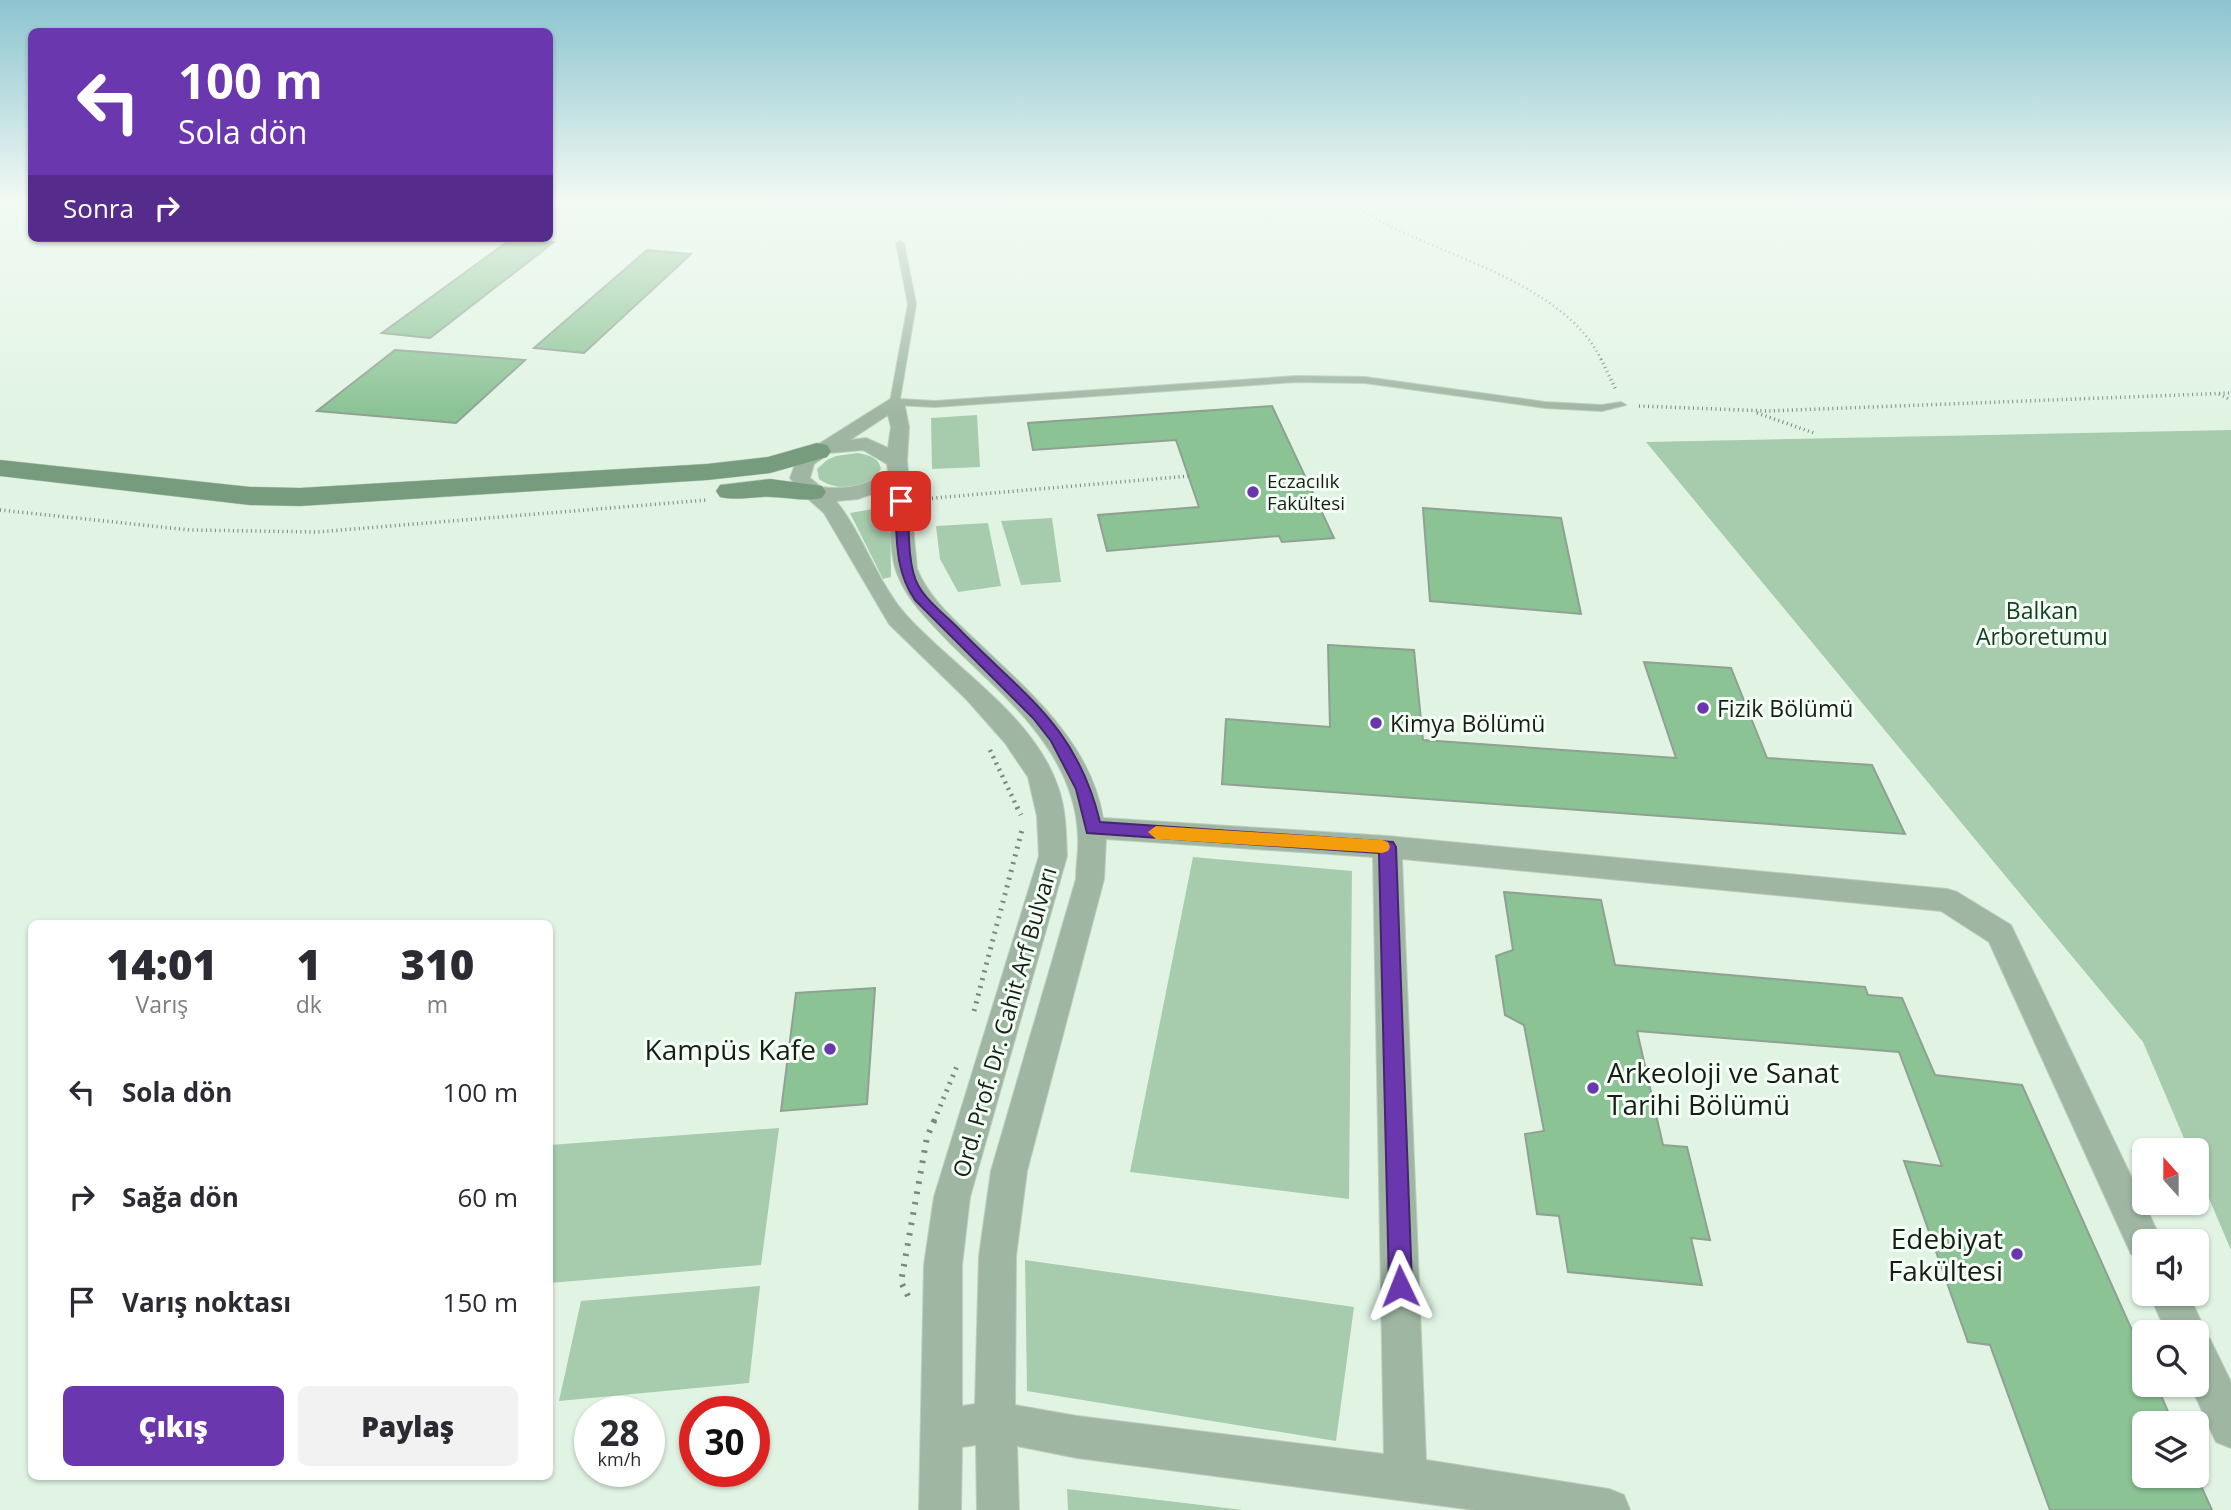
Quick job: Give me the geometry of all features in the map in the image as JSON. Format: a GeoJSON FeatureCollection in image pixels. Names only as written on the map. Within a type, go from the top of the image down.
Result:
{"type":"FeatureCollection","features":[{"type":"Feature","properties":{"kind":"main road"},"geometry":{"type":"LineString","coordinates":[[0,468],[237,494],[300,497],[707,472],[770,465],[817,451]]}},
{"type":"Feature","properties":{"kind":"main road"},"geometry":{"type":"LineString","coordinates":[[0,493],[149,511],[267,519],[392,515],[769,488],[812,492]]}},
{"type":"Feature","properties":{"kind":"street"},"geometry":{"type":"LineString","coordinates":[[817,451],[843,444],[866,444],[898,467],[882,486],[858,494],[833,496],[812,492],[800,478],[805,461],[817,451],[895,402]]}},
{"type":"Feature","properties":{"kind":"street","name":"Ord. Prof. Dr. Cahit Arf Bulvarı"},"geometry":{"type":"LineString","coordinates":[[895,402],[900,427],[898,467],[906,569],[910,583],[919,597],[1038,714],[1058,738],[1084,789],[1093,828],[1094,851],[1090,879],[1009,1171],[999,1218],[994,1265],[992,1341],[998,1510]]}},
{"type":"Feature","properties":{"kind":"street","name":"Ord. Prof. Dr. Cahit Arf Bulvarı"},"geometry":{"type":"LineString","coordinates":[[812,492],[831,507],[884,602],[897,619],[1006,727],[1027,754],[1041,777],[1049,803],[1053,856],[952,1197],[943,1265],[940,1510]]}},
{"type":"Feature","properties":{"kind":"street"},"geometry":{"type":"LineString","coordinates":[[1093,828],[1387,847],[1947,900],[2000,934],[2138,1229]]}},
{"type":"Feature","properties":{"kind":"street"},"geometry":{"type":"LineString","coordinates":[[1387,847],[1406,1478]]}},
{"type":"Feature","properties":{"kind":"street"},"geometry":{"type":"LineString","coordinates":[[2209,1380],[2231,1427]]}},
{"type":"Feature","properties":{"kind":"street"},"geometry":{"type":"LineString","coordinates":[[940,1429],[996,1422],[1077,1437],[1406,1478],[1609,1510]]}},
{"type":"Feature","properties":{"kind":"lane"},"geometry":{"type":"LineString","coordinates":[[906,271],[912,304],[895,402],[936,404],[1297,379],[1365,380],[1545,405],[1602,408],[1621,405]]}},
{"type":"Feature","properties":{"kind":"path"},"geometry":{"type":"LineString","coordinates":[[1493,271],[1534,293],[1580,328],[1611,372],[1621,405],[1749,411],[2231,393]]}},
{"type":"Feature","properties":{"kind":"path"},"geometry":{"type":"LineString","coordinates":[[2218,394],[2231,400]]}},
{"type":"Feature","properties":{"kind":"path"},"geometry":{"type":"LineString","coordinates":[[1749,411],[1798,425],[1814,433]]}},
{"type":"Feature","properties":{"kind":"path"},"geometry":{"type":"LineString","coordinates":[[901,501],[1189,476]]}},
{"type":"Feature","properties":{"kind":"path"},"geometry":{"type":"LineString","coordinates":[[0,510],[190,530],[317,532],[709,500]]}},
{"type":"Feature","properties":{"kind":"path"},"geometry":{"type":"LineString","coordinates":[[970,1024],[1024,822],[989,749]]}},
{"type":"Feature","properties":{"kind":"path"},"geometry":{"type":"LineString","coordinates":[[912,1305],[901,1282],[927,1137],[958,1063]]}},
{"type":"Feature","properties":{"kind":"green space"},"geometry":{"type":"Polygon","coordinates":[[[977,415],[980,467],[932,469],[931,418],[977,415]]]}},
{"type":"Feature","properties":{"kind":"green space","name":"Balkan Arboretumu"},"geometry":{"type":"Polygon","coordinates":[[[2231,430],[2231,1250],[2209,1198],[2209,1138],[2184,1138],[2143,1042],[1646,442],[2231,430]]]}},
{"type":"Feature","properties":{"kind":"green space"},"geometry":{"type":"Polygon","coordinates":[[[858,453],[872,457],[880,465],[881,469],[869,481],[843,487],[819,479],[817,469],[827,460],[858,453]]]}},
{"type":"Feature","properties":{"kind":"green space"},"geometry":{"type":"Polygon","coordinates":[[[890,506],[891,577],[883,579],[850,513],[890,506]]]}},
{"type":"Feature","properties":{"kind":"green space"},"geometry":{"type":"Polygon","coordinates":[[[1052,518],[1061,582],[1021,585],[1001,521],[1052,518]]]}},
{"type":"Feature","properties":{"kind":"green space"},"geometry":{"type":"Polygon","coordinates":[[[988,523],[1001,586],[958,592],[940,559],[936,526],[988,523]]]}},
{"type":"Feature","properties":{"kind":"green space"},"geometry":{"type":"Polygon","coordinates":[[[1193,857],[1352,871],[1349,1199],[1130,1172],[1193,857]]]}},
{"type":"Feature","properties":{"kind":"green space"},"geometry":{"type":"Polygon","coordinates":[[[779,1128],[761,1265],[553,1283],[553,1145],[779,1128]]]}},
{"type":"Feature","properties":{"kind":"green space"},"geometry":{"type":"Polygon","coordinates":[[[1025,1260],[1354,1307],[1336,1441],[1027,1391],[1025,1260]]]}},
{"type":"Feature","properties":{"kind":"green space"},"geometry":{"type":"Polygon","coordinates":[[[760,1286],[749,1383],[612,1396],[574,1396],[574,1400],[559,1401],[581,1301],[760,1286]]]}},
{"type":"Feature","properties":{"kind":"green space"},"geometry":{"type":"Polygon","coordinates":[[[1067,1489],[1243,1510],[1068,1510],[1067,1489]]]}},
{"type":"Feature","properties":{"kind":"building"},"geometry":{"type":"Polygon","coordinates":[[[466,271],[516,271],[430,338],[382,333],[466,271]]]}},
{"type":"Feature","properties":{"kind":"building"},"geometry":{"type":"Polygon","coordinates":[[[622,271],[672,271],[584,353],[534,348],[622,271]]]}},
{"type":"Feature","properties":{"kind":"building"},"geometry":{"type":"Polygon","coordinates":[[[395,350],[525,360],[456,423],[317,411],[395,350]]]}},
{"type":"Feature","properties":{"kind":"building","name":"Eczacılık Fakültesi"},"geometry":{"type":"Polygon","coordinates":[[[1272,406],[1334,538],[1282,542],[1279,536],[1107,551],[1098,515],[1199,507],[1176,440],[1033,450],[1028,423],[1272,406]]]}},
{"type":"Feature","properties":{"kind":"building"},"geometry":{"type":"Polygon","coordinates":[[[1423,508],[1561,518],[1581,614],[1430,601],[1423,508]]]}},
{"type":"Feature","properties":{"kind":"building"},"geometry":{"type":"Polygon","coordinates":[[[1328,645],[1414,650],[1423,740],[1676,758],[1644,662],[1731,668],[1767,758],[1872,765],[1905,834],[1222,784],[1226,719],[1330,727],[1328,645]]]}},
{"type":"Feature","properties":{"kind":"building"},"geometry":{"type":"Polygon","coordinates":[[[1504,892],[1601,900],[1615,965],[1865,987],[1868,995],[1902,998],[1935,1075],[2022,1085],[2132,1330],[2132,1397],[2162,1397],[2168,1411],[2132,1411],[2132,1488],[2202,1488],[2212,1510],[2050,1510],[1990,1345],[1968,1342],[1904,1161],[1942,1166],[1899,1052],[1637,1031],[1663,1145],[1687,1147],[1710,1240],[1691,1238],[1702,1285],[1568,1272],[1559,1216],[1537,1214],[1525,1134],[1544,1131],[1524,1025],[1505,1015],[1496,956],[1513,950],[1504,892]]]}},
{"type":"Feature","properties":{"kind":"building","name":"Kampüs Kafe"},"geometry":{"type":"Polygon","coordinates":[[[875,988],[867,1104],[781,1111],[796,993],[875,988]]]}},
{"type":"Feature","properties":{"kind":"slow traffic"},"geometry":{"type":"LineString","coordinates":[[1156,832],[1382,847]]}},
{"type":"Feature","properties":{"kind":"place","name":"Eczacılık Fakültesi"},"geometry":{"type":"Point","coordinates":[1253,492]}},
{"type":"Feature","properties":{"kind":"place","name":"Fizik Bölümü"},"geometry":{"type":"Point","coordinates":[1703,708]}},
{"type":"Feature","properties":{"kind":"place","name":"Kimya Bölümü"},"geometry":{"type":"Point","coordinates":[1376,723]}},
{"type":"Feature","properties":{"kind":"place","name":"Kampüs Kafe"},"geometry":{"type":"Point","coordinates":[830,1049]}},
{"type":"Feature","properties":{"kind":"place","name":"Arkeoloji ve Sanat Tarihi Bölümü"},"geometry":{"type":"Point","coordinates":[1593,1088]}},
{"type":"Feature","properties":{"kind":"place","name":"Edebiyat Fakültesi"},"geometry":{"type":"Point","coordinates":[2017,1254]}},
{"type":"Feature","properties":{"kind":"route"},"geometry":{"type":"LineString","coordinates":[[901,501],[906,569],[910,583],[919,597],[1038,714],[1058,738],[1084,789],[1093,828],[1387,847],[1400,1286]]}}]}
